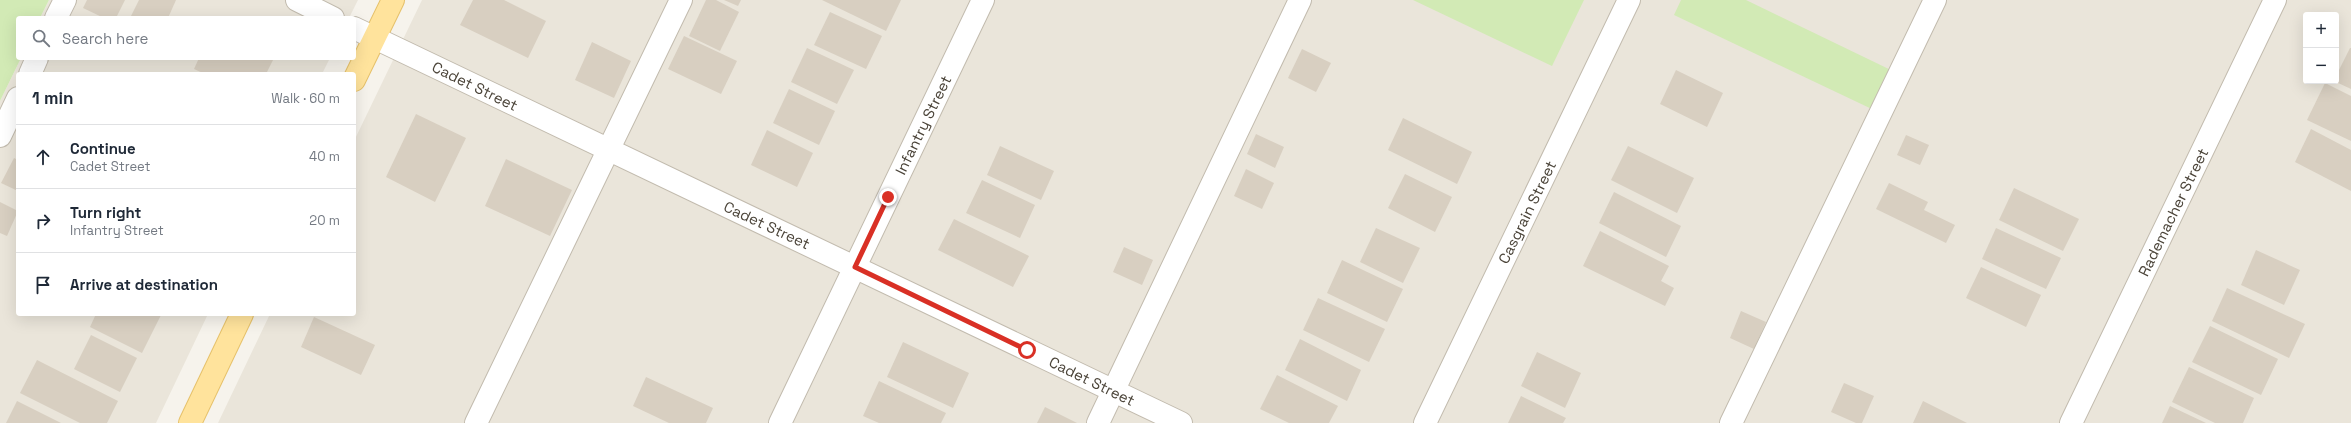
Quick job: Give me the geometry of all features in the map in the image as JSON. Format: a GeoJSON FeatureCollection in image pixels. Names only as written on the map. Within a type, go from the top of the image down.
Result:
{"type":"FeatureCollection","features":[{"type":"Feature","properties":{"kind":"main road"},"geometry":{"type":"LineString","coordinates":[[356,76],[393,0]]}},
{"type":"Feature","properties":{"kind":"main road"},"geometry":{"type":"LineString","coordinates":[[190,423],[241,316]]}},
{"type":"Feature","properties":{"kind":"street"},"geometry":{"type":"LineString","coordinates":[[57,16],[65,0]]}},
{"type":"Feature","properties":{"kind":"street"},"geometry":{"type":"LineString","coordinates":[[297,0],[329,16]]}},
{"type":"Feature","properties":{"kind":"street"},"geometry":{"type":"LineString","coordinates":[[476,423],[681,0]]}},
{"type":"Feature","properties":{"kind":"street","name":"Infantry Street"},"geometry":{"type":"LineString","coordinates":[[780,423],[984,0]]}},
{"type":"Feature","properties":{"kind":"street"},"geometry":{"type":"LineString","coordinates":[[1098,423],[1300,0]]}},
{"type":"Feature","properties":{"kind":"street","name":"Casgrain Street"},"geometry":{"type":"LineString","coordinates":[[1425,423],[1629,0]]}},
{"type":"Feature","properties":{"kind":"street"},"geometry":{"type":"LineString","coordinates":[[1731,423],[1935,0]]}},
{"type":"Feature","properties":{"kind":"street","name":"Rademacher Street"},"geometry":{"type":"LineString","coordinates":[[2071,423],[2275,0]]}},
{"type":"Feature","properties":{"kind":"street","name":"Cadet Street"},"geometry":{"type":"LineString","coordinates":[[356,29],[1180,423]]}},
{"type":"Feature","properties":{"kind":"street"},"geometry":{"type":"LineString","coordinates":[[31,72],[36,60]]}},
{"type":"Feature","properties":{"kind":"street"},"geometry":{"type":"LineString","coordinates":[[0,136],[16,102]]}},
{"type":"Feature","properties":{"kind":"shaded area"},"geometry":{"type":"Polygon","coordinates":[[[49,0],[358,0],[350,16],[41,16],[49,0]]]}},
{"type":"Feature","properties":{"kind":"shaded area"},"geometry":{"type":"Polygon","coordinates":[[[422,0],[2351,0],[2351,423],[218,423],[269,316],[356,316],[356,137],[422,0]]]}},
{"type":"Feature","properties":{"kind":"shaded area"},"geometry":{"type":"Polygon","coordinates":[[[20,60],[329,60],[323,72],[16,72],[16,316],[207,316],[156,423],[0,423],[0,101],[20,60]]]}},
{"type":"Feature","properties":{"kind":"green space"},"geometry":{"type":"Polygon","coordinates":[[[0,0],[49,0],[41,16],[16,16],[16,60],[20,60],[0,101],[0,0]]]}},
{"type":"Feature","properties":{"kind":"green space"},"geometry":{"type":"Polygon","coordinates":[[[1413,0],[1584,0],[1552,66],[1413,0]]]}},
{"type":"Feature","properties":{"kind":"green space"},"geometry":{"type":"Polygon","coordinates":[[[1681,0],[1746,0],[1895,72],[1876,111],[1674,15],[1681,0]]]}},
{"type":"Feature","properties":{"kind":"building"},"geometry":{"type":"Polygon","coordinates":[[[87,0],[125,0],[117,16],[100,16],[83,8],[87,0]]]}},
{"type":"Feature","properties":{"kind":"building"},"geometry":{"type":"Polygon","coordinates":[[[139,0],[176,0],[169,16],[131,16],[139,0]]]}},
{"type":"Feature","properties":{"kind":"building"},"geometry":{"type":"Polygon","coordinates":[[[473,0],[504,0],[546,21],[528,58],[460,25],[473,0]]]}},
{"type":"Feature","properties":{"kind":"building"},"geometry":{"type":"Polygon","coordinates":[[[706,0],[716,0],[739,12],[720,51],[689,36],[706,0]]]}},
{"type":"Feature","properties":{"kind":"building"},"geometry":{"type":"Polygon","coordinates":[[[724,0],[741,0],[738,6],[724,0]]]}},
{"type":"Feature","properties":{"kind":"building"},"geometry":{"type":"Polygon","coordinates":[[[822,0],[901,0],[886,31],[822,0]]]}},
{"type":"Feature","properties":{"kind":"building"},"geometry":{"type":"Polygon","coordinates":[[[830,12],[882,36],[866,69],[814,45],[830,12]]]}},
{"type":"Feature","properties":{"kind":"building"},"geometry":{"type":"Polygon","coordinates":[[[684,36],[737,61],[721,94],[668,69],[684,36]]]}},
{"type":"Feature","properties":{"kind":"building"},"geometry":{"type":"Polygon","coordinates":[[[592,42],[631,61],[614,98],[575,80],[592,42]]]}},
{"type":"Feature","properties":{"kind":"building"},"geometry":{"type":"Polygon","coordinates":[[[807,48],[854,70],[837,104],[791,82],[807,48]]]}},
{"type":"Feature","properties":{"kind":"building"},"geometry":{"type":"Polygon","coordinates":[[[2351,48],[2351,89],[2339,83],[2339,70],[2351,48]]]}},
{"type":"Feature","properties":{"kind":"building"},"geometry":{"type":"Polygon","coordinates":[[[1302,49],[1331,63],[1316,92],[1288,78],[1302,49]]]}},
{"type":"Feature","properties":{"kind":"building"},"geometry":{"type":"Polygon","coordinates":[[[198,60],[273,60],[267,72],[201,72],[194,69],[198,60]]]}},
{"type":"Feature","properties":{"kind":"building"},"geometry":{"type":"Polygon","coordinates":[[[1676,70],[1723,93],[1707,127],[1660,104],[1676,70]]]}},
{"type":"Feature","properties":{"kind":"building"},"geometry":{"type":"Polygon","coordinates":[[[2325,84],[2351,96],[2351,141],[2307,120],[2325,84]]]}},
{"type":"Feature","properties":{"kind":"building"},"geometry":{"type":"Polygon","coordinates":[[[789,89],[835,111],[819,145],[773,123],[789,89]]]}},
{"type":"Feature","properties":{"kind":"building"},"geometry":{"type":"Polygon","coordinates":[[[416,114],[466,138],[435,202],[386,177],[416,114]]]}},
{"type":"Feature","properties":{"kind":"building"},"geometry":{"type":"Polygon","coordinates":[[[1403,118],[1472,152],[1457,184],[1388,150],[1403,118]]]}},
{"type":"Feature","properties":{"kind":"building"},"geometry":{"type":"Polygon","coordinates":[[[2311,129],[2351,150],[2351,191],[2295,162],[2311,129]]]}},
{"type":"Feature","properties":{"kind":"building"},"geometry":{"type":"Polygon","coordinates":[[[767,130],[813,153],[797,187],[751,165],[767,130]]]}},
{"type":"Feature","properties":{"kind":"building"},"geometry":{"type":"Polygon","coordinates":[[[1256,134],[1284,147],[1275,168],[1247,154],[1256,134]]]}},
{"type":"Feature","properties":{"kind":"building"},"geometry":{"type":"Polygon","coordinates":[[[1906,135],[1929,145],[1920,165],[1897,155],[1906,135]]]}},
{"type":"Feature","properties":{"kind":"building"},"geometry":{"type":"Polygon","coordinates":[[[1000,146],[1054,171],[1041,200],[987,175],[1000,146]]]}},
{"type":"Feature","properties":{"kind":"building"},"geometry":{"type":"Polygon","coordinates":[[[1628,146],[1694,178],[1677,213],[1611,180],[1628,146]]]}},
{"type":"Feature","properties":{"kind":"building"},"geometry":{"type":"Polygon","coordinates":[[[14,158],[16,159],[16,190],[1,183],[14,158]]]}},
{"type":"Feature","properties":{"kind":"building"},"geometry":{"type":"Polygon","coordinates":[[[506,159],[572,190],[550,236],[485,206],[506,159]]]}},
{"type":"Feature","properties":{"kind":"building"},"geometry":{"type":"Polygon","coordinates":[[[1246,169],[1274,183],[1262,209],[1234,196],[1246,169]]]}},
{"type":"Feature","properties":{"kind":"building"},"geometry":{"type":"Polygon","coordinates":[[[1405,174],[1452,197],[1435,232],[1388,208],[1405,174]]]}},
{"type":"Feature","properties":{"kind":"building"},"geometry":{"type":"Polygon","coordinates":[[[982,180],[1035,205],[1020,238],[966,213],[982,180]]]}},
{"type":"Feature","properties":{"kind":"building"},"geometry":{"type":"Polygon","coordinates":[[[1889,183],[1928,202],[1924,210],[1955,225],[1946,243],[1876,209],[1889,183]]]}},
{"type":"Feature","properties":{"kind":"building"},"geometry":{"type":"Polygon","coordinates":[[[2014,188],[2079,219],[2063,251],[1999,220],[2014,188]]]}},
{"type":"Feature","properties":{"kind":"building"},"geometry":{"type":"Polygon","coordinates":[[[1614,192],[1681,226],[1666,257],[1599,223],[1614,192]]]}},
{"type":"Feature","properties":{"kind":"building"},"geometry":{"type":"Polygon","coordinates":[[[0,202],[16,210],[16,216],[7,236],[0,233],[0,202]]]}},
{"type":"Feature","properties":{"kind":"building"},"geometry":{"type":"Polygon","coordinates":[[[954,219],[1029,256],[1013,287],[938,250],[954,219]]]}},
{"type":"Feature","properties":{"kind":"building"},"geometry":{"type":"Polygon","coordinates":[[[1376,228],[1420,248],[1403,283],[1360,262],[1376,228]]]}},
{"type":"Feature","properties":{"kind":"building"},"geometry":{"type":"Polygon","coordinates":[[[1996,228],[2061,258],[2046,289],[1982,259],[1996,228]]]}},
{"type":"Feature","properties":{"kind":"building"},"geometry":{"type":"Polygon","coordinates":[[[1600,231],[1669,266],[1661,281],[1674,288],[1665,306],[1583,266],[1600,231]]]}},
{"type":"Feature","properties":{"kind":"building"},"geometry":{"type":"Polygon","coordinates":[[[1124,247],[1153,260],[1142,285],[1113,272],[1124,247]]]}},
{"type":"Feature","properties":{"kind":"building"},"geometry":{"type":"Polygon","coordinates":[[[2256,250],[2300,270],[2284,305],[2241,285],[2256,250]]]}},
{"type":"Feature","properties":{"kind":"building"},"geometry":{"type":"Polygon","coordinates":[[[1342,260],[1403,289],[1387,322],[1327,293],[1342,260]]]}},
{"type":"Feature","properties":{"kind":"building"},"geometry":{"type":"Polygon","coordinates":[[[1981,267],[2041,295],[2026,327],[1966,298],[1981,267]]]}},
{"type":"Feature","properties":{"kind":"building"},"geometry":{"type":"Polygon","coordinates":[[[2227,288],[2305,324],[2289,358],[2212,321],[2227,288]]]}},
{"type":"Feature","properties":{"kind":"building"},"geometry":{"type":"Polygon","coordinates":[[[1318,298],[1385,329],[1369,362],[1303,330],[1318,298]]]}},
{"type":"Feature","properties":{"kind":"building"},"geometry":{"type":"Polygon","coordinates":[[[1741,311],[1766,322],[1754,349],[1730,338],[1741,311]]]}},
{"type":"Feature","properties":{"kind":"building"},"geometry":{"type":"Polygon","coordinates":[[[95,316],[160,316],[142,353],[90,327],[95,316]]]}},
{"type":"Feature","properties":{"kind":"building"},"geometry":{"type":"Polygon","coordinates":[[[314,317],[375,345],[361,375],[301,347],[314,317]]]}},
{"type":"Feature","properties":{"kind":"building"},"geometry":{"type":"Polygon","coordinates":[[[2210,326],[2278,359],[2261,395],[2192,362],[2210,326]]]}},
{"type":"Feature","properties":{"kind":"building"},"geometry":{"type":"Polygon","coordinates":[[[91,335],[137,358],[120,392],[74,369],[91,335]]]}},
{"type":"Feature","properties":{"kind":"building"},"geometry":{"type":"Polygon","coordinates":[[[1300,339],[1361,370],[1347,401],[1285,370],[1300,339]]]}},
{"type":"Feature","properties":{"kind":"building"},"geometry":{"type":"Polygon","coordinates":[[[903,342],[969,373],[953,408],[887,377],[903,342]]]}},
{"type":"Feature","properties":{"kind":"building"},"geometry":{"type":"Polygon","coordinates":[[[1537,352],[1581,373],[1565,408],[1521,386],[1537,352]]]}},
{"type":"Feature","properties":{"kind":"building"},"geometry":{"type":"Polygon","coordinates":[[[37,360],[118,401],[107,423],[80,423],[20,393],[37,360]]]}},
{"type":"Feature","properties":{"kind":"building"},"geometry":{"type":"Polygon","coordinates":[[[2189,367],[2254,398],[2243,423],[2215,423],[2172,402],[2189,367]]]}},
{"type":"Feature","properties":{"kind":"building"},"geometry":{"type":"Polygon","coordinates":[[[1277,375],[1338,406],[1329,423],[1289,423],[1260,409],[1277,375]]]}},
{"type":"Feature","properties":{"kind":"building"},"geometry":{"type":"Polygon","coordinates":[[[646,377],[713,408],[706,423],[669,423],[633,406],[646,377]]]}},
{"type":"Feature","properties":{"kind":"building"},"geometry":{"type":"Polygon","coordinates":[[[879,381],[946,413],[941,423],[879,423],[863,416],[879,381]]]}},
{"type":"Feature","properties":{"kind":"building"},"geometry":{"type":"Polygon","coordinates":[[[1844,383],[1874,396],[1862,423],[1856,423],[1831,412],[1844,383]]]}},
{"type":"Feature","properties":{"kind":"building"},"geometry":{"type":"Polygon","coordinates":[[[1521,396],[1566,418],[1563,423],[1508,423],[1521,396]]]}},
{"type":"Feature","properties":{"kind":"building"},"geometry":{"type":"Polygon","coordinates":[[[17,401],[61,423],[6,423],[17,401]]]}},
{"type":"Feature","properties":{"kind":"building"},"geometry":{"type":"Polygon","coordinates":[[[1923,401],[1967,423],[1913,423],[1923,401]]]}},
{"type":"Feature","properties":{"kind":"building"},"geometry":{"type":"Polygon","coordinates":[[[2170,406],[2206,423],[2162,423],[2170,406]]]}},
{"type":"Feature","properties":{"kind":"building"},"geometry":{"type":"Polygon","coordinates":[[[1045,407],[1077,423],[1037,423],[1045,407]]]}},
{"type":"Feature","properties":{"kind":"route"},"geometry":{"type":"LineString","coordinates":[[888,197],[855,267],[1027,350]]}}]}
